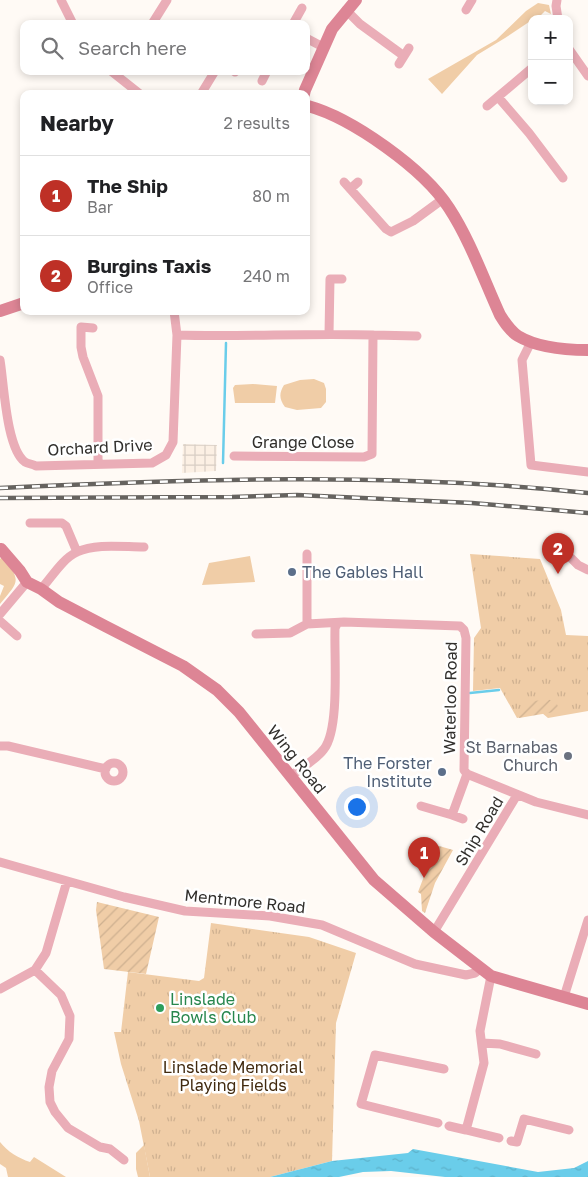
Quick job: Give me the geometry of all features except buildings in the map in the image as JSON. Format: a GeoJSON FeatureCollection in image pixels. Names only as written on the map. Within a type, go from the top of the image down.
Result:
{"type":"FeatureCollection","features":[{"type":"Feature","properties":{"kind":"street"},"geometry":{"type":"LineString","coordinates":[[61,0],[71,20]]}},
{"type":"Feature","properties":{"kind":"street"},"geometry":{"type":"LineString","coordinates":[[154,20],[167,0]]}},
{"type":"Feature","properties":{"kind":"street"},"geometry":{"type":"LineString","coordinates":[[310,99],[310,80],[323,47],[332,29],[356,0]]}},
{"type":"Feature","properties":{"kind":"street"},"geometry":{"type":"LineString","coordinates":[[557,0],[557,15]]}},
{"type":"Feature","properties":{"kind":"street"},"geometry":{"type":"LineString","coordinates":[[295,20],[302,8]]}},
{"type":"Feature","properties":{"kind":"street"},"geometry":{"type":"LineString","coordinates":[[346,10],[360,24],[407,52],[399,64]]}},
{"type":"Feature","properties":{"kind":"street"},"geometry":{"type":"LineString","coordinates":[[310,40],[323,47]]}},
{"type":"Feature","properties":{"kind":"street"},"geometry":{"type":"LineString","coordinates":[[573,55],[588,76]]}},
{"type":"Feature","properties":{"kind":"street"},"geometry":{"type":"LineString","coordinates":[[487,106],[528,71]]}},
{"type":"Feature","properties":{"kind":"street"},"geometry":{"type":"LineString","coordinates":[[119,75],[136,90]]}},
{"type":"Feature","properties":{"kind":"street"},"geometry":{"type":"LineString","coordinates":[[203,90],[213,75]]}},
{"type":"Feature","properties":{"kind":"street"},"geometry":{"type":"LineString","coordinates":[[262,82],[265,75]]}},
{"type":"Feature","properties":{"kind":"street"},"geometry":{"type":"LineString","coordinates":[[498,97],[529,133],[550,168],[563,178]]}},
{"type":"Feature","properties":{"kind":"street"},"geometry":{"type":"LineString","coordinates":[[310,106],[329,113],[379,142],[415,170],[443,199],[462,231],[500,315],[508,328],[518,336],[531,342],[557,348],[588,350]]}},
{"type":"Feature","properties":{"kind":"street"},"geometry":{"type":"LineString","coordinates":[[344,182],[386,229],[391,232],[413,221],[443,199]]}},
{"type":"Feature","properties":{"kind":"street"},"geometry":{"type":"LineString","coordinates":[[350,189],[358,182]]}},
{"type":"Feature","properties":{"kind":"street"},"geometry":{"type":"LineString","coordinates":[[329,334],[330,278],[342,279]]}},
{"type":"Feature","properties":{"kind":"street"},"geometry":{"type":"LineString","coordinates":[[0,311],[20,304]]}},
{"type":"Feature","properties":{"kind":"street","name":"Orchard Drive"},"geometry":{"type":"LineString","coordinates":[[0,360],[8,421],[16,450],[25,462],[36,466],[152,463],[170,450],[173,442],[177,335],[174,315]]}},
{"type":"Feature","properties":{"kind":"street"},"geometry":{"type":"LineString","coordinates":[[93,328],[81,327],[81,347],[98,396],[98,464]]}},
{"type":"Feature","properties":{"kind":"street"},"geometry":{"type":"LineString","coordinates":[[177,335],[329,334],[417,336]]}},
{"type":"Feature","properties":{"kind":"street","name":"Grange Close"},"geometry":{"type":"LineString","coordinates":[[234,456],[364,457],[372,454],[373,335]]}},
{"type":"Feature","properties":{"kind":"street"},"geometry":{"type":"LineString","coordinates":[[531,342],[522,360],[531,466],[588,472]]}},
{"type":"Feature","properties":{"kind":"street"},"geometry":{"type":"LineString","coordinates":[[30,523],[62,523],[66,526],[76,552]]}},
{"type":"Feature","properties":{"kind":"street"},"geometry":{"type":"LineString","coordinates":[[41,589],[65,561],[76,552],[104,547],[144,547]]}},
{"type":"Feature","properties":{"kind":"street","name":"Wing Road"},"geometry":{"type":"LineString","coordinates":[[1,549],[27,582],[59,602],[183,666],[217,690],[239,712],[374,880],[434,932],[486,972],[588,1004]]}},
{"type":"Feature","properties":{"kind":"street"},"geometry":{"type":"LineString","coordinates":[[306,624],[308,554]]}},
{"type":"Feature","properties":{"kind":"street"},"geometry":{"type":"LineString","coordinates":[[571,558],[578,565],[588,570]]}},
{"type":"Feature","properties":{"kind":"street"},"geometry":{"type":"LineString","coordinates":[[0,614],[27,582]]}},
{"type":"Feature","properties":{"kind":"street"},"geometry":{"type":"LineString","coordinates":[[0,621],[17,636]]}},
{"type":"Feature","properties":{"kind":"street","name":"Waterloo Road"},"geometry":{"type":"LineString","coordinates":[[337,624],[344,622],[449,625],[460,626],[464,630],[466,638],[464,770],[467,774]]}},
{"type":"Feature","properties":{"kind":"street"},"geometry":{"type":"LineString","coordinates":[[256,634],[290,633],[306,624],[337,624],[335,628],[334,718],[330,740],[323,751],[291,776]]}},
{"type":"Feature","properties":{"kind":"street"},"geometry":{"type":"LineString","coordinates":[[0,746],[8,746],[106,769]]}},
{"type":"Feature","properties":{"kind":"street"},"geometry":{"type":"LineString","coordinates":[[452,815],[467,774],[517,796],[588,815]]}},
{"type":"Feature","properties":{"kind":"street","name":"Ship Road"},"geometry":{"type":"LineString","coordinates":[[434,932],[517,796]]}},
{"type":"Feature","properties":{"kind":"street"},"geometry":{"type":"LineString","coordinates":[[421,806],[463,819]]}},
{"type":"Feature","properties":{"kind":"street","name":"Mentmore Road"},"geometry":{"type":"LineString","coordinates":[[0,862],[130,898],[185,911],[270,916],[308,922],[415,964],[452,973],[471,975],[486,972]]}},
{"type":"Feature","properties":{"kind":"street"},"geometry":{"type":"LineString","coordinates":[[0,989],[35,970],[46,953],[67,881]]}},
{"type":"Feature","properties":{"kind":"street"},"geometry":{"type":"LineString","coordinates":[[564,996],[588,920]]}},
{"type":"Feature","properties":{"kind":"street"},"geometry":{"type":"LineString","coordinates":[[35,970],[61,995],[70,1016],[69,1039],[52,1071],[48,1087],[50,1102],[55,1112],[68,1128],[100,1147],[110,1150],[124,1160]]}},
{"type":"Feature","properties":{"kind":"street"},"geometry":{"type":"LineString","coordinates":[[466,1130],[484,1063],[480,1031],[486,972]]}},
{"type":"Feature","properties":{"kind":"street"},"geometry":{"type":"LineString","coordinates":[[482,1043],[500,1044],[536,1054]]}},
{"type":"Feature","properties":{"kind":"street"},"geometry":{"type":"LineString","coordinates":[[438,1123],[361,1104],[375,1055],[444,1069]]}},
{"type":"Feature","properties":{"kind":"street"},"geometry":{"type":"LineString","coordinates":[[511,1141],[517,1142],[524,1119],[569,1130]]}},
{"type":"Feature","properties":{"kind":"street"},"geometry":{"type":"LineString","coordinates":[[449,1126],[499,1138]]}},
{"type":"Feature","properties":{"kind":"shaded area"},"geometry":{"type":"Polygon","coordinates":[[[183,444],[217,445],[216,471],[182,473],[183,444]]]}},
{"type":"Feature","properties":{"kind":"green space"},"geometry":{"type":"Polygon","coordinates":[[[538,3],[549,5],[551,14],[545,11],[541,15],[528,15],[528,23],[477,55],[442,94],[428,79],[496,40],[526,11],[538,3]]]}},
{"type":"Feature","properties":{"kind":"green space"},"geometry":{"type":"Polygon","coordinates":[[[314,379],[324,383],[326,389],[326,402],[321,408],[297,410],[285,407],[280,396],[284,385],[300,380],[314,379]]]}},
{"type":"Feature","properties":{"kind":"green space"},"geometry":{"type":"Polygon","coordinates":[[[235,385],[277,386],[275,403],[235,403],[233,388],[235,385]]]}},
{"type":"Feature","properties":{"kind":"green space"},"geometry":{"type":"Polygon","coordinates":[[[470,554],[540,559],[561,610],[566,635],[588,636],[588,711],[548,718],[542,713],[517,718],[500,688],[473,691],[474,638],[481,628],[470,554]]]}},
{"type":"Feature","properties":{"kind":"green space"},"geometry":{"type":"Polygon","coordinates":[[[250,556],[255,582],[202,585],[209,563],[250,556]]]}},
{"type":"Feature","properties":{"kind":"green space"},"geometry":{"type":"Polygon","coordinates":[[[2,557],[13,571],[16,581],[0,604],[0,596],[4,586],[0,584],[0,559],[2,557]]]}},
{"type":"Feature","properties":{"kind":"green space"},"geometry":{"type":"Polygon","coordinates":[[[547,699],[556,702],[560,711],[519,718],[520,709],[523,705],[547,699]]]}},
{"type":"Feature","properties":{"kind":"green space"},"geometry":{"type":"Polygon","coordinates":[[[422,841],[453,850],[435,883],[425,913],[422,911],[421,894],[418,892],[431,858],[419,852],[422,841]]]}},
{"type":"Feature","properties":{"kind":"green space"},"geometry":{"type":"Polygon","coordinates":[[[97,902],[159,917],[146,974],[104,969],[96,910],[97,902]]]}},
{"type":"Feature","properties":{"kind":"green space","name":"Linslade Memorial Playing Fields"},"geometry":{"type":"Polygon","coordinates":[[[211,923],[309,937],[356,953],[336,1023],[332,1161],[270,1177],[150,1177],[139,1121],[121,1064],[114,1032],[121,1032],[128,972],[199,981],[204,978],[211,923]]]}},
{"type":"Feature","properties":{"kind":"green space"},"geometry":{"type":"Polygon","coordinates":[[[0,1142],[17,1157],[30,1162],[34,1157],[66,1177],[8,1177],[6,1168],[0,1164],[0,1142]]]}},
{"type":"Feature","properties":{"kind":"green space"},"geometry":{"type":"Polygon","coordinates":[[[144,1145],[150,1177],[138,1177],[136,1153],[144,1145]]]}},
{"type":"Feature","properties":{"kind":"water"},"geometry":{"type":"Polygon","coordinates":[[[413,1149],[538,1172],[574,1168],[588,1161],[588,1177],[445,1177],[391,1171],[363,1172],[339,1177],[270,1177],[332,1161],[408,1153],[413,1149]]]}},
{"type":"Feature","properties":{"kind":"waterway"},"geometry":{"type":"LineString","coordinates":[[223,463],[226,343]]}},
{"type":"Feature","properties":{"kind":"waterway"},"geometry":{"type":"LineString","coordinates":[[470,693],[499,690]]}},
{"type":"Feature","properties":{"kind":"railway"},"geometry":{"type":"LineString","coordinates":[[0,488],[294,479],[441,482],[515,486],[588,493]]}},
{"type":"Feature","properties":{"kind":"railway"},"geometry":{"type":"LineString","coordinates":[[0,498],[297,495],[472,503],[588,513]]}},
{"type":"Feature","properties":{"kind":"place","name":"The Gables Hall"},"geometry":{"type":"Point","coordinates":[292,572]}},
{"type":"Feature","properties":{"kind":"place","name":"Burgins Taxis"},"geometry":{"type":"Point","coordinates":[558,574]}},
{"type":"Feature","properties":{"kind":"place","name":"St Barnabas Church"},"geometry":{"type":"Point","coordinates":[568,756]}},
{"type":"Feature","properties":{"kind":"place","name":"The Forster Institute"},"geometry":{"type":"Point","coordinates":[442,772]}},
{"type":"Feature","properties":{"kind":"place","name":"The Ship"},"geometry":{"type":"Point","coordinates":[424,878]}},
{"type":"Feature","properties":{"kind":"place","name":"Linslade Bowls Club"},"geometry":{"type":"Point","coordinates":[160,1008]}}]}
